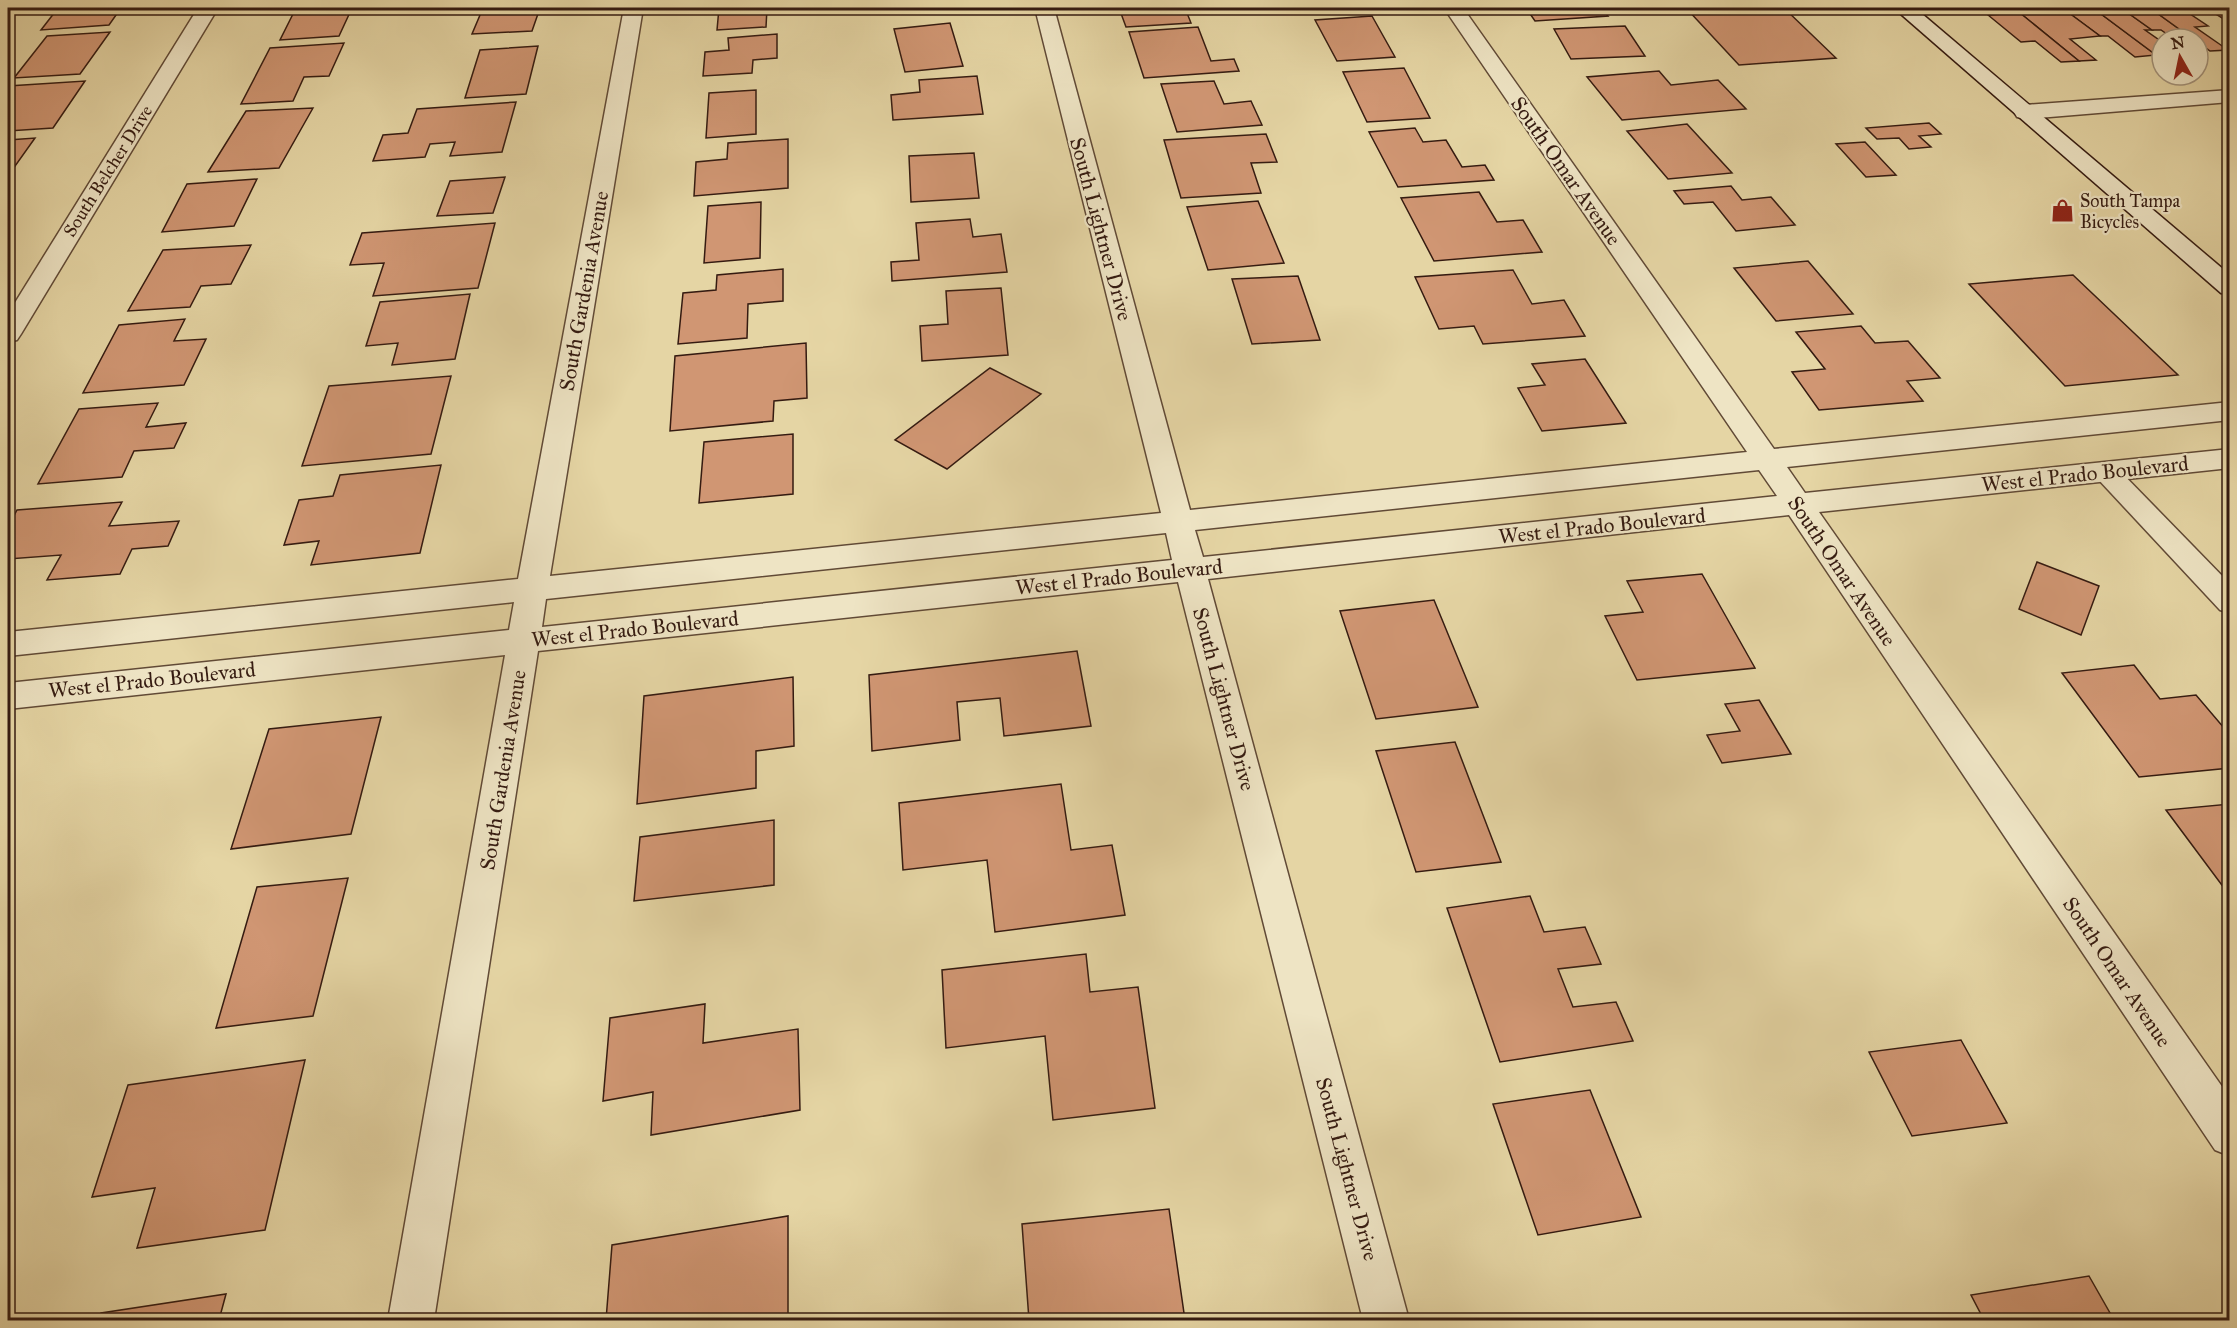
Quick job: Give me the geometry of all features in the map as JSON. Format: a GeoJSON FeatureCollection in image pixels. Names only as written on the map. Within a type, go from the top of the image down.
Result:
{"type":"FeatureCollection","features":[{"type":"Feature","properties":{"kind":"street","name":"South Belcher Drive"},"geometry":{"type":"LineString","coordinates":[[8,334],[208,8]]}},
{"type":"Feature","properties":{"kind":"street","name":"South Gardenia Avenue"},"geometry":{"type":"LineString","coordinates":[[411,1320],[532,589],[633,8]]}},
{"type":"Feature","properties":{"kind":"street","name":"South Lightner Drive"},"geometry":{"type":"LineString","coordinates":[[1044,8],[1386,1320]]}},
{"type":"Feature","properties":{"kind":"street","name":"South Omar Avenue"},"geometry":{"type":"LineString","coordinates":[[1453,8],[1767,460],[2229,1136]]}},
{"type":"Feature","properties":{"kind":"street"},"geometry":{"type":"LineString","coordinates":[[1904,8],[2025,112],[2220,270],[2229,288]]}},
{"type":"Feature","properties":{"kind":"street"},"geometry":{"type":"LineString","coordinates":[[2025,112],[2229,96]]}},
{"type":"Feature","properties":{"kind":"street"},"geometry":{"type":"LineString","coordinates":[[8,644],[2229,411]]}},
{"type":"Feature","properties":{"kind":"street","name":"West el Prado Boulevard"},"geometry":{"type":"LineString","coordinates":[[8,696],[2229,458]]}},
{"type":"Feature","properties":{"kind":"lane"},"geometry":{"type":"LineString","coordinates":[[2106,472],[2229,603]]}},
{"type":"Feature","properties":{"kind":"building"},"geometry":{"type":"Polygon","coordinates":[[[58,8],[121,8],[109,25],[41,30],[58,8]]]}},
{"type":"Feature","properties":{"kind":"building"},"geometry":{"type":"Polygon","coordinates":[[[296,8],[352,8],[339,36],[280,40],[296,8]]]}},
{"type":"Feature","properties":{"kind":"building"},"geometry":{"type":"Polygon","coordinates":[[[483,8],[540,8],[532,31],[472,34],[483,8]]]}},
{"type":"Feature","properties":{"kind":"building"},"geometry":{"type":"Polygon","coordinates":[[[719,8],[767,8],[766,27],[717,30],[719,8]]]}},
{"type":"Feature","properties":{"kind":"building"},"geometry":{"type":"Polygon","coordinates":[[[1119,8],[1185,8],[1191,23],[1126,27],[1119,8]]]}},
{"type":"Feature","properties":{"kind":"building"},"geometry":{"type":"Polygon","coordinates":[[[1293,8],[1369,8],[1295,12],[1293,8]]]}},
{"type":"Feature","properties":{"kind":"building"},"geometry":{"type":"Polygon","coordinates":[[[1526,8],[1601,8],[1608,16],[1535,21],[1526,8]]]}},
{"type":"Feature","properties":{"kind":"building"},"geometry":{"type":"Polygon","coordinates":[[[1686,8],[1784,8],[1836,58],[1739,65],[1686,8]]]}},
{"type":"Feature","properties":{"kind":"building"},"geometry":{"type":"Polygon","coordinates":[[[2093,8],[2150,51],[2150,56],[2135,57],[2108,36],[2100,36],[2065,10],[2093,8]]]}},
{"type":"Feature","properties":{"kind":"building"},"geometry":{"type":"Polygon","coordinates":[[[2093,8],[2121,8],[2150,29],[2145,30],[2150,34],[2150,51],[2093,8]]]}},
{"type":"Feature","properties":{"kind":"building"},"geometry":{"type":"Polygon","coordinates":[[[2121,8],[2150,8],[2176,27],[2150,29],[2121,8]]]}},
{"type":"Feature","properties":{"kind":"building"},"geometry":{"type":"Polygon","coordinates":[[[2150,8],[2181,8],[2208,26],[2176,27],[2150,8]]]}},
{"type":"Feature","properties":{"kind":"building"},"geometry":{"type":"Polygon","coordinates":[[[2206,8],[2230,8],[2230,23],[2206,8]]]}},
{"type":"Feature","properties":{"kind":"building"},"geometry":{"type":"Polygon","coordinates":[[[2065,10],[2100,36],[2070,39],[2096,60],[2079,61],[2020,13],[2065,10]]]}},
{"type":"Feature","properties":{"kind":"building"},"geometry":{"type":"Polygon","coordinates":[[[2020,13],[2079,61],[2061,62],[2035,41],[2021,42],[1988,15],[2020,13]]]}},
{"type":"Feature","properties":{"kind":"building"},"geometry":{"type":"Polygon","coordinates":[[[1372,16],[1395,57],[1337,61],[1315,20],[1372,16]]]}},
{"type":"Feature","properties":{"kind":"building"},"geometry":{"type":"Polygon","coordinates":[[[950,23],[963,66],[905,72],[894,29],[950,23]]]}},
{"type":"Feature","properties":{"kind":"building"},"geometry":{"type":"Polygon","coordinates":[[[1625,26],[1645,56],[1571,59],[1554,29],[1625,26]]]}},
{"type":"Feature","properties":{"kind":"building"},"geometry":{"type":"Polygon","coordinates":[[[1198,27],[1211,61],[1234,59],[1239,71],[1144,78],[1129,32],[1198,27]]]}},
{"type":"Feature","properties":{"kind":"building"},"geometry":{"type":"Polygon","coordinates":[[[110,32],[80,74],[14,78],[47,36],[110,32]]]}},
{"type":"Feature","properties":{"kind":"building"},"geometry":{"type":"Polygon","coordinates":[[[777,34],[777,58],[753,60],[752,73],[703,76],[705,52],[729,50],[728,38],[777,34]]]}},
{"type":"Feature","properties":{"kind":"building"},"geometry":{"type":"Polygon","coordinates":[[[2210,37],[2228,50],[2210,51],[2210,37]]]}},
{"type":"Feature","properties":{"kind":"building"},"geometry":{"type":"Polygon","coordinates":[[[344,43],[329,76],[304,77],[293,101],[241,104],[270,48],[344,43]]]}},
{"type":"Feature","properties":{"kind":"building"},"geometry":{"type":"Polygon","coordinates":[[[538,46],[526,94],[465,98],[480,50],[538,46]]]}},
{"type":"Feature","properties":{"kind":"building"},"geometry":{"type":"Polygon","coordinates":[[[1404,68],[1430,118],[1367,122],[1343,72],[1404,68]]]}},
{"type":"Feature","properties":{"kind":"building"},"geometry":{"type":"Polygon","coordinates":[[[1659,71],[1671,85],[1718,80],[1746,109],[1622,120],[1587,77],[1659,71]]]}},
{"type":"Feature","properties":{"kind":"building"},"geometry":{"type":"Polygon","coordinates":[[[977,76],[983,114],[893,120],[891,95],[920,92],[919,80],[977,76]]]}},
{"type":"Feature","properties":{"kind":"building"},"geometry":{"type":"Polygon","coordinates":[[[85,81],[53,128],[8,131],[8,86],[85,81]]]}},
{"type":"Feature","properties":{"kind":"building"},"geometry":{"type":"Polygon","coordinates":[[[1214,81],[1224,104],[1251,101],[1262,125],[1177,132],[1161,84],[1214,81]]]}},
{"type":"Feature","properties":{"kind":"building"},"geometry":{"type":"Polygon","coordinates":[[[756,90],[756,134],[706,138],[709,93],[756,90]]]}},
{"type":"Feature","properties":{"kind":"building"},"geometry":{"type":"Polygon","coordinates":[[[516,102],[502,152],[450,156],[455,142],[430,144],[425,157],[373,161],[383,135],[408,133],[417,109],[516,102]]]}},
{"type":"Feature","properties":{"kind":"building"},"geometry":{"type":"Polygon","coordinates":[[[313,108],[279,168],[208,172],[246,111],[313,108]]]}},
{"type":"Feature","properties":{"kind":"building"},"geometry":{"type":"Polygon","coordinates":[[[1929,123],[1941,134],[1919,136],[1931,147],[1909,149],[1899,138],[1877,139],[1866,128],[1929,123]]]}},
{"type":"Feature","properties":{"kind":"building"},"geometry":{"type":"Polygon","coordinates":[[[1687,124],[1732,173],[1668,179],[1627,131],[1687,124]]]}},
{"type":"Feature","properties":{"kind":"building"},"geometry":{"type":"Polygon","coordinates":[[[1415,128],[1423,142],[1446,140],[1462,167],[1485,165],[1494,180],[1398,187],[1369,132],[1415,128]]]}},
{"type":"Feature","properties":{"kind":"building"},"geometry":{"type":"Polygon","coordinates":[[[1266,134],[1277,162],[1251,163],[1261,193],[1181,198],[1164,140],[1266,134]]]}},
{"type":"Feature","properties":{"kind":"building"},"geometry":{"type":"Polygon","coordinates":[[[35,138],[8,176],[8,140],[35,138]]]}},
{"type":"Feature","properties":{"kind":"building"},"geometry":{"type":"Polygon","coordinates":[[[788,139],[788,188],[694,196],[696,162],[727,159],[728,143],[788,139]]]}},
{"type":"Feature","properties":{"kind":"building"},"geometry":{"type":"Polygon","coordinates":[[[1865,142],[1896,175],[1866,177],[1836,144],[1865,142]]]}},
{"type":"Feature","properties":{"kind":"building"},"geometry":{"type":"Polygon","coordinates":[[[974,153],[979,198],[911,202],[909,156],[974,153]]]}},
{"type":"Feature","properties":{"kind":"building"},"geometry":{"type":"Polygon","coordinates":[[[505,177],[493,213],[437,216],[450,181],[505,177]]]}},
{"type":"Feature","properties":{"kind":"building"},"geometry":{"type":"Polygon","coordinates":[[[257,179],[234,226],[162,232],[187,184],[257,179]]]}},
{"type":"Feature","properties":{"kind":"building"},"geometry":{"type":"Polygon","coordinates":[[[1731,186],[1742,200],[1771,197],[1795,225],[1736,231],[1713,202],[1684,204],[1674,191],[1731,186]]]}},
{"type":"Feature","properties":{"kind":"building"},"geometry":{"type":"Polygon","coordinates":[[[1479,192],[1497,222],[1523,220],[1542,252],[1434,261],[1401,198],[1479,192]]]}},
{"type":"Feature","properties":{"kind":"building"},"geometry":{"type":"Polygon","coordinates":[[[1258,201],[1284,263],[1208,270],[1187,207],[1258,201]]]}},
{"type":"Feature","properties":{"kind":"building"},"geometry":{"type":"Polygon","coordinates":[[[761,202],[760,258],[704,263],[708,206],[761,202]]]}},
{"type":"Feature","properties":{"kind":"building"},"geometry":{"type":"Polygon","coordinates":[[[970,219],[973,237],[1001,234],[1007,272],[892,281],[891,262],[919,260],[916,223],[970,219]]]}},
{"type":"Feature","properties":{"kind":"building"},"geometry":{"type":"Polygon","coordinates":[[[495,223],[478,288],[373,296],[384,263],[350,265],[362,233],[495,223]]]}},
{"type":"Feature","properties":{"kind":"building"},"geometry":{"type":"Polygon","coordinates":[[[251,245],[231,284],[201,286],[190,307],[128,311],[163,250],[251,245]]]}},
{"type":"Feature","properties":{"kind":"building"},"geometry":{"type":"Polygon","coordinates":[[[1808,261],[1853,314],[1776,321],[1734,268],[1808,261]]]}},
{"type":"Feature","properties":{"kind":"building"},"geometry":{"type":"Polygon","coordinates":[[[783,269],[783,301],[748,304],[747,338],[678,344],[683,293],[716,290],[717,275],[783,269]]]}},
{"type":"Feature","properties":{"kind":"building"},"geometry":{"type":"Polygon","coordinates":[[[1513,270],[1532,304],[1564,300],[1585,336],[1483,344],[1474,326],[1439,329],[1415,277],[1513,270]]]}},
{"type":"Feature","properties":{"kind":"building"},"geometry":{"type":"Polygon","coordinates":[[[2073,275],[2178,375],[2065,386],[1969,284],[2073,275]]]}},
{"type":"Feature","properties":{"kind":"building"},"geometry":{"type":"Polygon","coordinates":[[[1298,276],[1320,340],[1252,344],[1232,279],[1298,276]]]}},
{"type":"Feature","properties":{"kind":"building"},"geometry":{"type":"Polygon","coordinates":[[[1001,288],[1008,355],[922,361],[920,326],[948,324],[946,291],[1001,288]]]}},
{"type":"Feature","properties":{"kind":"building"},"geometry":{"type":"Polygon","coordinates":[[[470,294],[455,359],[392,365],[398,343],[366,346],[380,302],[470,294]]]}},
{"type":"Feature","properties":{"kind":"building"},"geometry":{"type":"Polygon","coordinates":[[[185,319],[174,341],[206,339],[184,385],[83,393],[119,325],[185,319]]]}},
{"type":"Feature","properties":{"kind":"building"},"geometry":{"type":"Polygon","coordinates":[[[1861,326],[1875,343],[1908,341],[1940,378],[1907,381],[1923,401],[1819,410],[1792,372],[1825,369],[1796,332],[1861,326]]]}},
{"type":"Feature","properties":{"kind":"building"},"geometry":{"type":"Polygon","coordinates":[[[806,343],[807,398],[774,401],[773,421],[670,431],[675,356],[806,343]]]}},
{"type":"Feature","properties":{"kind":"building"},"geometry":{"type":"Polygon","coordinates":[[[1585,359],[1626,423],[1542,431],[1518,388],[1545,385],[1532,364],[1585,359]]]}},
{"type":"Feature","properties":{"kind":"building"},"geometry":{"type":"Polygon","coordinates":[[[990,368],[1041,394],[947,469],[895,440],[990,368]]]}},
{"type":"Feature","properties":{"kind":"building"},"geometry":{"type":"Polygon","coordinates":[[[451,376],[431,454],[302,466],[329,386],[451,376]]]}},
{"type":"Feature","properties":{"kind":"building"},"geometry":{"type":"Polygon","coordinates":[[[158,403],[146,427],[186,423],[174,448],[134,451],[122,477],[38,484],[79,409],[158,403]]]}},
{"type":"Feature","properties":{"kind":"building"},"geometry":{"type":"Polygon","coordinates":[[[793,434],[793,494],[699,503],[704,442],[793,434]]]}},
{"type":"Feature","properties":{"kind":"building"},"geometry":{"type":"Polygon","coordinates":[[[441,465],[420,553],[311,565],[319,541],[284,545],[299,500],[333,496],[340,475],[441,465]]]}},
{"type":"Feature","properties":{"kind":"building"},"geometry":{"type":"Polygon","coordinates":[[[122,502],[109,526],[179,521],[168,546],[132,549],[120,574],[47,580],[61,555],[8,559],[8,527],[17,510],[122,502]]]}},
{"type":"Feature","properties":{"kind":"building"},"geometry":{"type":"Polygon","coordinates":[[[2037,562],[2099,586],[2081,635],[2019,609],[2037,562]]]}},
{"type":"Feature","properties":{"kind":"building"},"geometry":{"type":"Polygon","coordinates":[[[1702,574],[1755,668],[1637,680],[1605,616],[1643,612],[1627,581],[1702,574]]]}},
{"type":"Feature","properties":{"kind":"building"},"geometry":{"type":"Polygon","coordinates":[[[1434,600],[1478,707],[1376,719],[1340,611],[1434,600]]]}},
{"type":"Feature","properties":{"kind":"building"},"geometry":{"type":"Polygon","coordinates":[[[1077,651],[1091,726],[1004,736],[1000,698],[957,702],[960,740],[872,751],[869,675],[1077,651]]]}},
{"type":"Feature","properties":{"kind":"building"},"geometry":{"type":"Polygon","coordinates":[[[2134,665],[2160,699],[2196,695],[2230,735],[2230,768],[2139,777],[2062,673],[2134,665]]]}},
{"type":"Feature","properties":{"kind":"building"},"geometry":{"type":"Polygon","coordinates":[[[793,677],[794,746],[756,751],[756,788],[637,804],[644,696],[793,677]]]}},
{"type":"Feature","properties":{"kind":"building"},"geometry":{"type":"Polygon","coordinates":[[[1759,700],[1791,754],[1722,763],[1707,735],[1740,731],[1725,704],[1759,700]]]}},
{"type":"Feature","properties":{"kind":"building"},"geometry":{"type":"Polygon","coordinates":[[[381,717],[351,834],[231,849],[269,729],[381,717]]]}},
{"type":"Feature","properties":{"kind":"building"},"geometry":{"type":"Polygon","coordinates":[[[1455,742],[1501,862],[1416,872],[1376,751],[1455,742]]]}},
{"type":"Feature","properties":{"kind":"building"},"geometry":{"type":"Polygon","coordinates":[[[1061,784],[1071,850],[1112,845],[1125,915],[995,932],[987,860],[903,870],[899,803],[1061,784]]]}},
{"type":"Feature","properties":{"kind":"building"},"geometry":{"type":"Polygon","coordinates":[[[2230,804],[2230,896],[2166,810],[2230,804]]]}},
{"type":"Feature","properties":{"kind":"building"},"geometry":{"type":"Polygon","coordinates":[[[774,820],[774,885],[634,901],[640,837],[774,820]]]}},
{"type":"Feature","properties":{"kind":"building"},"geometry":{"type":"Polygon","coordinates":[[[348,878],[313,1016],[216,1028],[257,887],[348,878]]]}},
{"type":"Feature","properties":{"kind":"building"},"geometry":{"type":"Polygon","coordinates":[[[1530,896],[1544,932],[1585,927],[1601,964],[1558,969],[1573,1007],[1616,1002],[1633,1041],[1500,1062],[1447,908],[1530,896]]]}},
{"type":"Feature","properties":{"kind":"building"},"geometry":{"type":"Polygon","coordinates":[[[1086,954],[1090,992],[1138,987],[1155,1108],[1053,1120],[1045,1036],[946,1048],[942,970],[1086,954]]]}},
{"type":"Feature","properties":{"kind":"building"},"geometry":{"type":"Polygon","coordinates":[[[705,1004],[703,1043],[798,1029],[800,1110],[651,1135],[653,1092],[603,1101],[610,1018],[705,1004]]]}},
{"type":"Feature","properties":{"kind":"building"},"geometry":{"type":"Polygon","coordinates":[[[1961,1040],[2007,1123],[1912,1136],[1869,1052],[1961,1040]]]}},
{"type":"Feature","properties":{"kind":"building"},"geometry":{"type":"Polygon","coordinates":[[[305,1060],[265,1230],[137,1248],[155,1188],[92,1197],[128,1085],[305,1060]]]}},
{"type":"Feature","properties":{"kind":"building"},"geometry":{"type":"Polygon","coordinates":[[[1590,1090],[1641,1217],[1538,1235],[1493,1104],[1590,1090]]]}},
{"type":"Feature","properties":{"kind":"building"},"geometry":{"type":"Polygon","coordinates":[[[1169,1209],[1185,1320],[1029,1320],[1022,1224],[1169,1209]]]}},
{"type":"Feature","properties":{"kind":"building"},"geometry":{"type":"Polygon","coordinates":[[[788,1216],[788,1320],[606,1320],[612,1245],[788,1216]]]}},
{"type":"Feature","properties":{"kind":"building"},"geometry":{"type":"Polygon","coordinates":[[[2089,1276],[2114,1320],[1984,1320],[1971,1295],[2089,1276]]]}},
{"type":"Feature","properties":{"kind":"building"},"geometry":{"type":"Polygon","coordinates":[[[226,1294],[219,1320],[98,1320],[101,1313],[226,1294]]]}},
{"type":"Feature","properties":{"kind":"place","name":"South Tampa Bicycles"},"geometry":{"type":"Point","coordinates":[2062,211]}}]}
